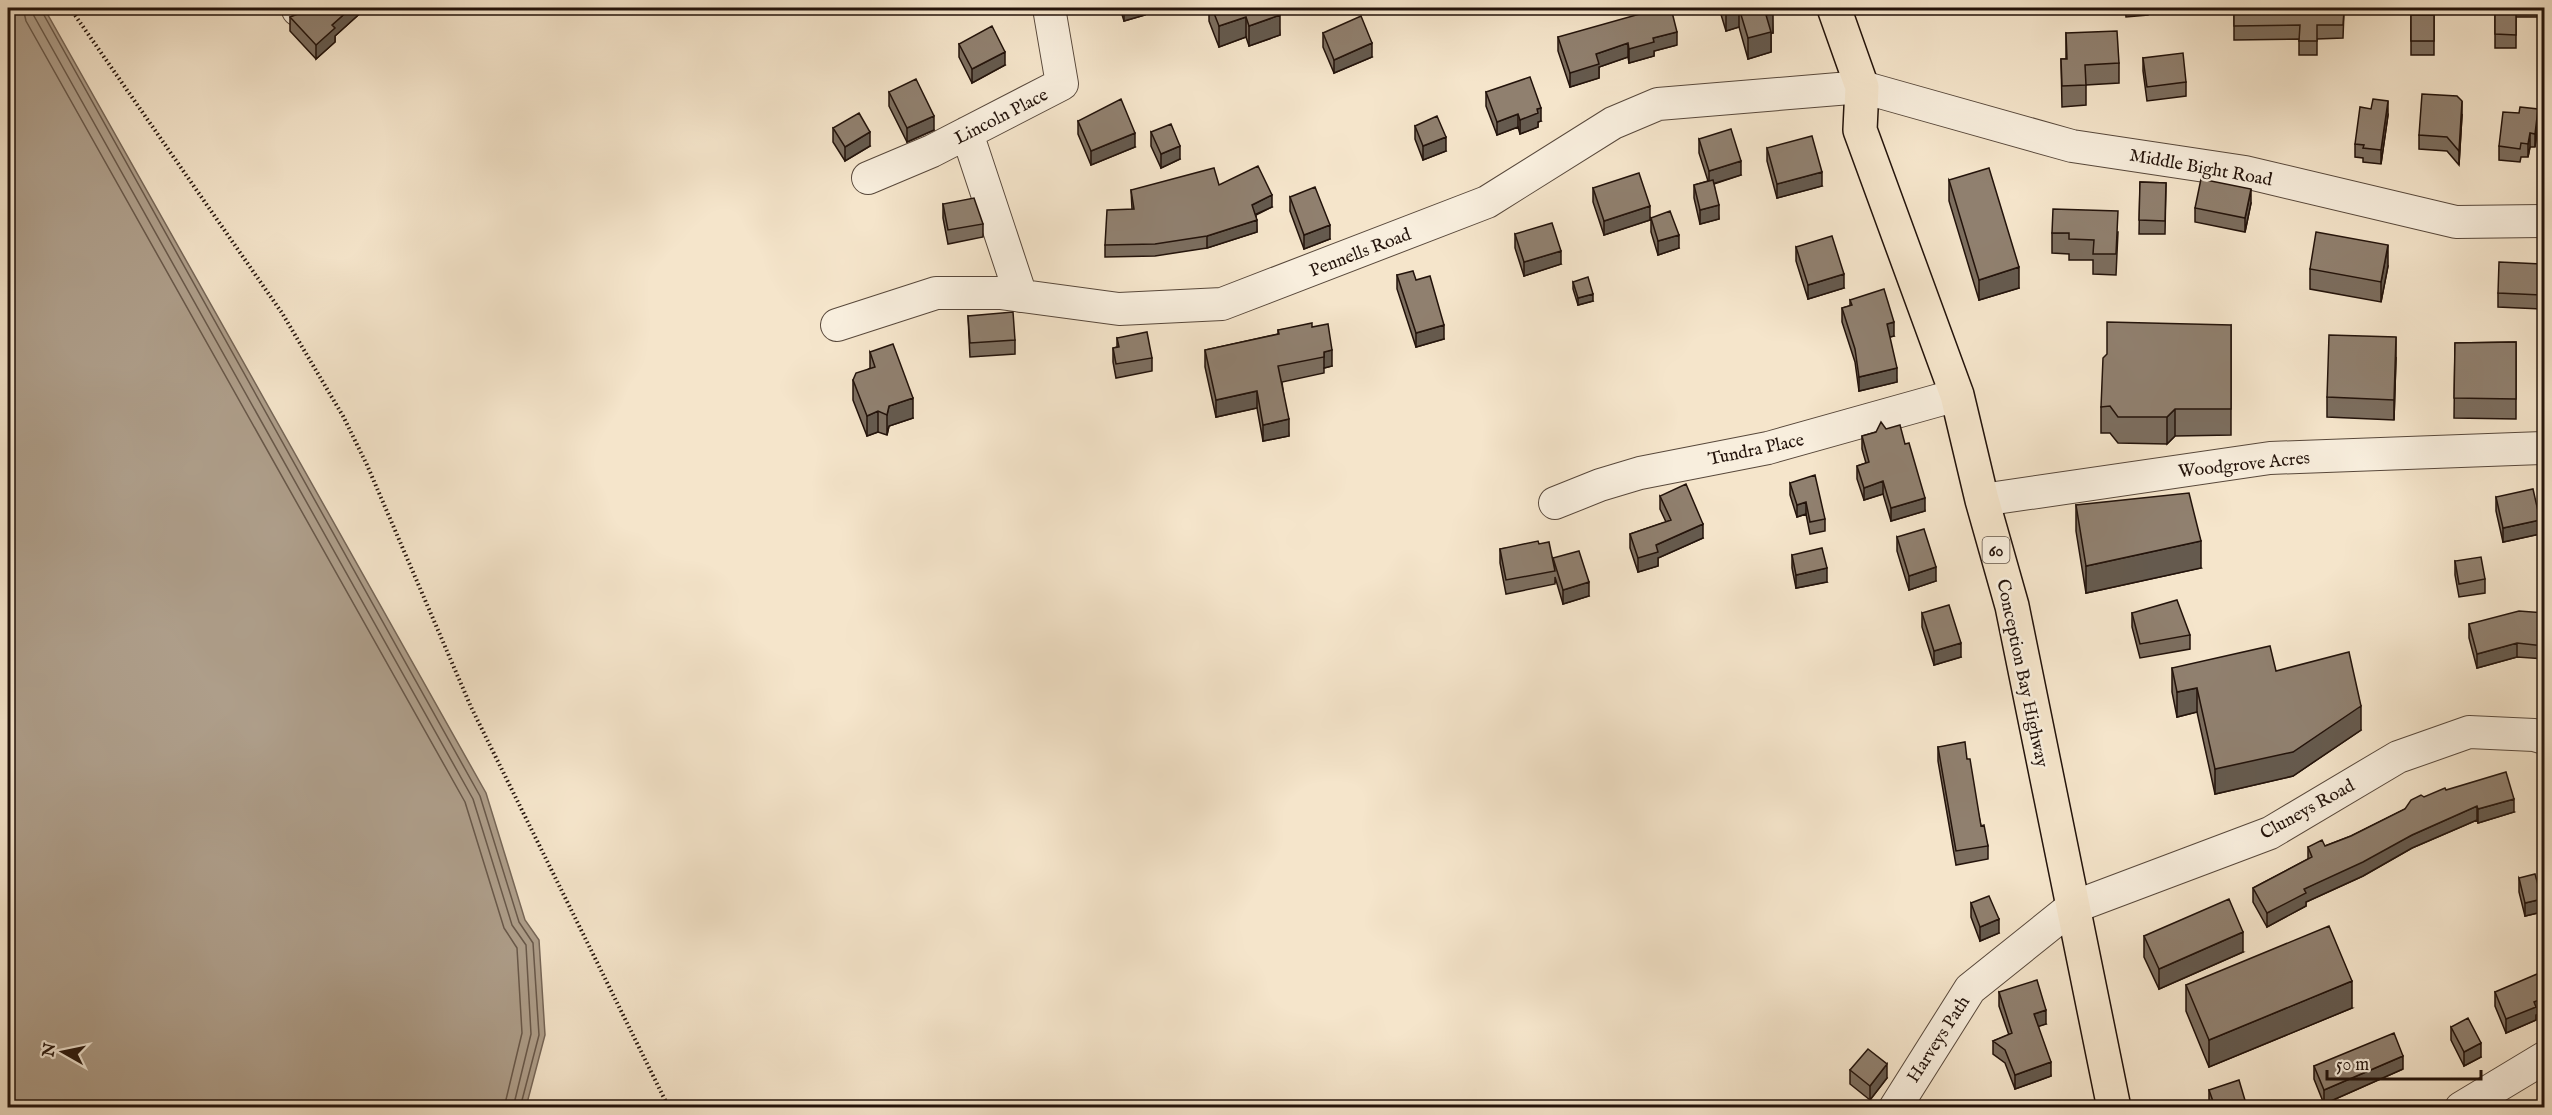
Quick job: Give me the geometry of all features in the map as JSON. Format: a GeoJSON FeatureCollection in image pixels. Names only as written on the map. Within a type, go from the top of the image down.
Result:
{"type":"FeatureCollection","features":[{"type":"Feature","properties":{"kind":"main road","name":"Conception Bay Highway"},"geometry":{"type":"LineString","coordinates":[[1834,8],[1862,87],[1860,130],[1957,394],[1982,500],[2012,606],[2071,908],[2114,1107]]}},
{"type":"Feature","properties":{"kind":"street","name":"Lincoln Place"},"geometry":{"type":"LineString","coordinates":[[868,178],[967,133],[1062,84],[1049,8]]}},
{"type":"Feature","properties":{"kind":"street","name":"Middle Bight Road"},"geometry":{"type":"LineString","coordinates":[[1862,87],[2072,146],[2245,172],[2456,222],[2544,221]]}},
{"type":"Feature","properties":{"kind":"street","name":"Pennells Road"},"geometry":{"type":"LineString","coordinates":[[837,325],[936,293],[1000,293],[1119,309],[1222,304],[1487,202],[1612,123],[1658,104],[1862,87]]}},
{"type":"Feature","properties":{"kind":"street"},"geometry":{"type":"LineString","coordinates":[[967,133],[1021,296]]}},
{"type":"Feature","properties":{"kind":"street","name":"Tundra Place"},"geometry":{"type":"LineString","coordinates":[[1555,503],[1600,485],[1640,473],[1768,448],[1957,394]]}},
{"type":"Feature","properties":{"kind":"street","name":"Woodgrove Acres"},"geometry":{"type":"LineString","coordinates":[[1982,500],[2270,458],[2544,448]]}},
{"type":"Feature","properties":{"kind":"street","name":"Cluneys Road"},"geometry":{"type":"LineString","coordinates":[[2071,908],[2270,833],[2398,757],[2469,732],[2534,735],[2544,738]]}},
{"type":"Feature","properties":{"kind":"street","name":"Harveys Path"},"geometry":{"type":"LineString","coordinates":[[1894,1107],[1970,989],[2071,908]]}},
{"type":"Feature","properties":{"kind":"street"},"geometry":{"type":"LineString","coordinates":[[2461,1107],[2544,1058]]}},
{"type":"Feature","properties":{"kind":"path"},"geometry":{"type":"LineString","coordinates":[[70,8],[276,304],[343,416],[376,485],[471,707],[669,1107]]}},
{"type":"Feature","properties":{"kind":"water"},"geometry":{"type":"Polygon","coordinates":[[[8,8],[44,8],[486,793],[525,920],[539,940],[545,1035],[526,1107],[8,1107],[8,8]]]}},
{"type":"Feature","properties":{"kind":"building"},"geometry":{"type":"Polygon","coordinates":[[[312,8],[351,8],[332,25],[335,28],[316,45],[290,17],[312,8]]]}},
{"type":"Feature","properties":{"kind":"building"},"geometry":{"type":"Polygon","coordinates":[[[1212,8],[1277,8],[1280,15],[1249,26],[1246,17],[1219,26],[1212,8]]]}},
{"type":"Feature","properties":{"kind":"building"},"geometry":{"type":"Polygon","coordinates":[[[1661,8],[1671,8],[1677,32],[1653,38],[1654,42],[1629,49],[1628,43],[1596,54],[1599,64],[1570,73],[1558,37],[1661,8]]]}},
{"type":"Feature","properties":{"kind":"building"},"geometry":{"type":"Polygon","coordinates":[[[1739,8],[1772,8],[1773,12],[1766,15],[1771,32],[1748,38],[1739,8]]]}},
{"type":"Feature","properties":{"kind":"building"},"geometry":{"type":"Polygon","coordinates":[[[2234,8],[2344,11],[2343,25],[2317,25],[2317,41],[2299,41],[2300,25],[2234,26],[2234,8]]]}},
{"type":"Feature","properties":{"kind":"building"},"geometry":{"type":"Polygon","coordinates":[[[2495,9],[2516,9],[2516,35],[2495,34],[2495,9]]]}},
{"type":"Feature","properties":{"kind":"building"},"geometry":{"type":"Polygon","coordinates":[[[2411,15],[2434,15],[2434,41],[2411,41],[2411,15]]]}},
{"type":"Feature","properties":{"kind":"building"},"geometry":{"type":"Polygon","coordinates":[[[1361,16],[1372,43],[1334,60],[1323,33],[1361,16]]]}},
{"type":"Feature","properties":{"kind":"building"},"geometry":{"type":"Polygon","coordinates":[[[992,26],[1005,52],[972,69],[959,44],[992,26]]]}},
{"type":"Feature","properties":{"kind":"building"},"geometry":{"type":"Polygon","coordinates":[[[2117,31],[2119,63],[2085,65],[2086,85],[2062,86],[2061,59],[2067,59],[2066,33],[2117,31]]]}},
{"type":"Feature","properties":{"kind":"building"},"geometry":{"type":"Polygon","coordinates":[[[2183,53],[2186,82],[2147,87],[2143,58],[2183,53]]]}},
{"type":"Feature","properties":{"kind":"building"},"geometry":{"type":"Polygon","coordinates":[[[1530,77],[1541,108],[1537,109],[1538,113],[1520,120],[1518,114],[1497,122],[1486,92],[1530,77]]]}},
{"type":"Feature","properties":{"kind":"building"},"geometry":{"type":"Polygon","coordinates":[[[916,79],[934,116],[907,128],[889,92],[916,79]]]}},
{"type":"Feature","properties":{"kind":"building"},"geometry":{"type":"Polygon","coordinates":[[[2422,94],[2457,96],[2462,101],[2459,151],[2447,137],[2419,135],[2422,94]]]}},
{"type":"Feature","properties":{"kind":"building"},"geometry":{"type":"Polygon","coordinates":[[[1121,99],[1135,133],[1091,151],[1078,121],[1121,99]]]}},
{"type":"Feature","properties":{"kind":"building"},"geometry":{"type":"Polygon","coordinates":[[[2373,99],[2388,101],[2381,150],[2363,148],[2364,145],[2355,144],[2360,107],[2371,109],[2373,99]]]}},
{"type":"Feature","properties":{"kind":"building"},"geometry":{"type":"Polygon","coordinates":[[[2520,107],[2538,109],[2535,134],[2530,133],[2528,144],[2521,143],[2520,149],[2499,146],[2503,112],[2519,113],[2520,107]]]}},
{"type":"Feature","properties":{"kind":"building"},"geometry":{"type":"Polygon","coordinates":[[[859,113],[870,132],[845,147],[833,128],[859,113]]]}},
{"type":"Feature","properties":{"kind":"building"},"geometry":{"type":"Polygon","coordinates":[[[1437,116],[1446,137],[1423,146],[1415,126],[1437,116]]]}},
{"type":"Feature","properties":{"kind":"building"},"geometry":{"type":"Polygon","coordinates":[[[1171,124],[1180,146],[1161,154],[1151,132],[1171,124]]]}},
{"type":"Feature","properties":{"kind":"building"},"geometry":{"type":"Polygon","coordinates":[[[1731,129],[1741,161],[1709,171],[1699,139],[1731,129]]]}},
{"type":"Feature","properties":{"kind":"building"},"geometry":{"type":"Polygon","coordinates":[[[1812,136],[1822,172],[1777,184],[1767,148],[1812,136]]]}},
{"type":"Feature","properties":{"kind":"building"},"geometry":{"type":"Polygon","coordinates":[[[1258,166],[1272,195],[1252,205],[1257,220],[1207,236],[1155,244],[1105,245],[1107,210],[1134,209],[1131,190],[1214,168],[1219,185],[1258,166]]]}},
{"type":"Feature","properties":{"kind":"building"},"geometry":{"type":"Polygon","coordinates":[[[1989,168],[2019,267],[1979,280],[1949,180],[1989,168]]]}},
{"type":"Feature","properties":{"kind":"building"},"geometry":{"type":"Polygon","coordinates":[[[1639,173],[1650,206],[1604,221],[1593,188],[1639,173]]]}},
{"type":"Feature","properties":{"kind":"building"},"geometry":{"type":"Polygon","coordinates":[[[2201,179],[2251,189],[2245,218],[2195,208],[2201,179]]]}},
{"type":"Feature","properties":{"kind":"building"},"geometry":{"type":"Polygon","coordinates":[[[1713,180],[1719,205],[1700,210],[1694,185],[1713,180]]]}},
{"type":"Feature","properties":{"kind":"building"},"geometry":{"type":"Polygon","coordinates":[[[2140,182],[2166,183],[2165,221],[2139,220],[2140,182]]]}},
{"type":"Feature","properties":{"kind":"building"},"geometry":{"type":"Polygon","coordinates":[[[1315,187],[1330,225],[1304,235],[1290,197],[1315,187]]]}},
{"type":"Feature","properties":{"kind":"building"},"geometry":{"type":"Polygon","coordinates":[[[974,198],[983,224],[948,230],[943,204],[974,198]]]}},
{"type":"Feature","properties":{"kind":"building"},"geometry":{"type":"Polygon","coordinates":[[[2053,209],[2118,211],[2116,254],[2093,254],[2094,240],[2069,239],[2069,233],[2052,233],[2053,209]]]}},
{"type":"Feature","properties":{"kind":"building"},"geometry":{"type":"Polygon","coordinates":[[[1670,211],[1679,235],[1658,241],[1651,218],[1670,211]]]}},
{"type":"Feature","properties":{"kind":"building"},"geometry":{"type":"Polygon","coordinates":[[[1552,223],[1561,251],[1524,262],[1515,234],[1552,223]]]}},
{"type":"Feature","properties":{"kind":"building"},"geometry":{"type":"Polygon","coordinates":[[[2316,232],[2388,245],[2381,282],[2310,269],[2316,232]]]}},
{"type":"Feature","properties":{"kind":"building"},"geometry":{"type":"Polygon","coordinates":[[[1832,236],[1844,274],[1808,285],[1796,247],[1832,236]]]}},
{"type":"Feature","properties":{"kind":"building"},"geometry":{"type":"Polygon","coordinates":[[[2499,262],[2542,264],[2541,295],[2498,293],[2499,262]]]}},
{"type":"Feature","properties":{"kind":"building"},"geometry":{"type":"Polygon","coordinates":[[[1413,271],[1416,280],[1430,276],[1444,325],[1416,333],[1397,275],[1413,271]]]}},
{"type":"Feature","properties":{"kind":"building"},"geometry":{"type":"Polygon","coordinates":[[[1588,277],[1593,294],[1578,298],[1573,282],[1588,277]]]}},
{"type":"Feature","properties":{"kind":"building"},"geometry":{"type":"Polygon","coordinates":[[[1884,289],[1894,322],[1887,324],[1897,368],[1859,377],[1855,349],[1842,308],[1852,305],[1850,300],[1884,289]]]}},
{"type":"Feature","properties":{"kind":"building"},"geometry":{"type":"Polygon","coordinates":[[[1013,312],[1015,340],[970,343],[968,316],[1013,312]]]}},
{"type":"Feature","properties":{"kind":"building"},"geometry":{"type":"Polygon","coordinates":[[[2107,322],[2231,325],[2231,409],[2175,409],[2167,417],[2118,417],[2110,406],[2101,407],[2103,358],[2107,354],[2107,322]]]}},
{"type":"Feature","properties":{"kind":"building"},"geometry":{"type":"Polygon","coordinates":[[[1312,323],[1312,327],[1328,324],[1332,350],[1324,352],[1324,357],[1278,366],[1289,419],[1263,425],[1257,391],[1216,400],[1205,350],[1279,334],[1278,330],[1312,323]]]}},
{"type":"Feature","properties":{"kind":"building"},"geometry":{"type":"Polygon","coordinates":[[[1147,332],[1152,358],[1116,364],[1113,348],[1119,347],[1117,338],[1147,332]]]}},
{"type":"Feature","properties":{"kind":"building"},"geometry":{"type":"Polygon","coordinates":[[[2329,335],[2396,337],[2394,400],[2327,397],[2329,335]]]}},
{"type":"Feature","properties":{"kind":"building"},"geometry":{"type":"Polygon","coordinates":[[[2516,342],[2516,399],[2454,398],[2455,343],[2516,342]]]}},
{"type":"Feature","properties":{"kind":"building"},"geometry":{"type":"Polygon","coordinates":[[[893,344],[913,398],[889,406],[887,415],[878,411],[867,416],[853,380],[856,373],[875,367],[870,352],[893,344]]]}},
{"type":"Feature","properties":{"kind":"building"},"geometry":{"type":"Polygon","coordinates":[[[1881,422],[1886,429],[1900,425],[1905,444],[1909,443],[1925,498],[1891,508],[1883,481],[1864,488],[1857,466],[1869,462],[1862,436],[1876,432],[1881,422]]]}},
{"type":"Feature","properties":{"kind":"building"},"geometry":{"type":"Polygon","coordinates":[[[1815,475],[1825,519],[1810,522],[1806,502],[1797,505],[1790,483],[1815,475]]]}},
{"type":"Feature","properties":{"kind":"building"},"geometry":{"type":"Polygon","coordinates":[[[1686,484],[1703,524],[1656,545],[1658,552],[1638,558],[1630,534],[1671,520],[1660,496],[1686,484]]]}},
{"type":"Feature","properties":{"kind":"building"},"geometry":{"type":"Polygon","coordinates":[[[2533,489],[2540,520],[2503,528],[2496,497],[2533,489]]]}},
{"type":"Feature","properties":{"kind":"building"},"geometry":{"type":"Polygon","coordinates":[[[2189,493],[2201,541],[2086,566],[2076,505],[2189,493]]]}},
{"type":"Feature","properties":{"kind":"building"},"geometry":{"type":"Polygon","coordinates":[[[1924,529],[1936,567],[1909,576],[1897,537],[1924,529]]]}},
{"type":"Feature","properties":{"kind":"building"},"geometry":{"type":"Polygon","coordinates":[[[1538,541],[1539,544],[1549,542],[1555,571],[1506,580],[1500,549],[1538,541]]]}},
{"type":"Feature","properties":{"kind":"building"},"geometry":{"type":"Polygon","coordinates":[[[1822,548],[1827,568],[1796,575],[1792,555],[1822,548]]]}},
{"type":"Feature","properties":{"kind":"building"},"geometry":{"type":"Polygon","coordinates":[[[1579,551],[1589,582],[1563,590],[1553,558],[1579,551]]]}},
{"type":"Feature","properties":{"kind":"building"},"geometry":{"type":"Polygon","coordinates":[[[2481,557],[2485,579],[2459,584],[2455,561],[2481,557]]]}},
{"type":"Feature","properties":{"kind":"building"},"geometry":{"type":"Polygon","coordinates":[[[2177,600],[2190,635],[2140,644],[2132,613],[2177,600]]]}},
{"type":"Feature","properties":{"kind":"building"},"geometry":{"type":"Polygon","coordinates":[[[1949,605],[1961,643],[1934,651],[1922,613],[1949,605]]]}},
{"type":"Feature","properties":{"kind":"building"},"geometry":{"type":"Polygon","coordinates":[[[2519,611],[2544,613],[2544,646],[2517,643],[2477,654],[2469,624],[2519,611]]]}},
{"type":"Feature","properties":{"kind":"building"},"geometry":{"type":"Polygon","coordinates":[[[2270,646],[2276,671],[2349,652],[2361,706],[2293,752],[2215,769],[2197,688],[2177,692],[2172,668],[2270,646]]]}},
{"type":"Feature","properties":{"kind":"building"},"geometry":{"type":"Polygon","coordinates":[[[1965,742],[1981,826],[1984,825],[1988,846],[1956,851],[1938,747],[1965,742]]]}},
{"type":"Feature","properties":{"kind":"building"},"geometry":{"type":"Polygon","coordinates":[[[2506,772],[2514,799],[2478,809],[2477,806],[2412,835],[2363,862],[2304,889],[2306,893],[2267,913],[2253,888],[2312,857],[2308,847],[2322,840],[2325,846],[2351,836],[2405,809],[2411,800],[2421,795],[2424,797],[2445,788],[2446,790],[2506,772]]]}},
{"type":"Feature","properties":{"kind":"building"},"geometry":{"type":"Polygon","coordinates":[[[2541,787],[2544,787],[2544,819],[2542,819],[2541,787]]]}},
{"type":"Feature","properties":{"kind":"building"},"geometry":{"type":"Polygon","coordinates":[[[2535,874],[2542,899],[2525,903],[2519,878],[2535,874]]]}},
{"type":"Feature","properties":{"kind":"building"},"geometry":{"type":"Polygon","coordinates":[[[1989,896],[1999,919],[1980,927],[1971,903],[1989,896]]]}},
{"type":"Feature","properties":{"kind":"building"},"geometry":{"type":"Polygon","coordinates":[[[2229,899],[2243,932],[2159,969],[2144,936],[2229,899]]]}},
{"type":"Feature","properties":{"kind":"building"},"geometry":{"type":"Polygon","coordinates":[[[2329,926],[2352,981],[2209,1040],[2186,985],[2329,926]]]}},
{"type":"Feature","properties":{"kind":"building"},"geometry":{"type":"Polygon","coordinates":[[[2544,971],[2544,998],[2534,1002],[2536,1007],[2506,1019],[2495,992],[2544,971]]]}},
{"type":"Feature","properties":{"kind":"building"},"geometry":{"type":"Polygon","coordinates":[[[2037,980],[2046,1010],[2034,1014],[2051,1062],[2015,1075],[2005,1050],[1993,1041],[2012,1033],[1999,992],[2037,980]]]}},
{"type":"Feature","properties":{"kind":"building"},"geometry":{"type":"Polygon","coordinates":[[[2468,1018],[2481,1043],[2464,1052],[2451,1027],[2468,1018]]]}},
{"type":"Feature","properties":{"kind":"building"},"geometry":{"type":"Polygon","coordinates":[[[2394,1033],[2403,1056],[2324,1090],[2314,1066],[2394,1033]]]}},
{"type":"Feature","properties":{"kind":"building"},"geometry":{"type":"Polygon","coordinates":[[[1868,1049],[1887,1064],[1870,1086],[1850,1070],[1868,1049]]]}},
{"type":"Feature","properties":{"kind":"building"},"geometry":{"type":"Polygon","coordinates":[[[2239,1080],[2247,1107],[2215,1107],[2209,1090],[2239,1080]]]}},
{"type":"Feature","properties":{"kind":"building"},"geometry":{"type":"Polygon","coordinates":[[[2045,1102],[2047,1107],[2030,1107],[2045,1102]]]}}]}
